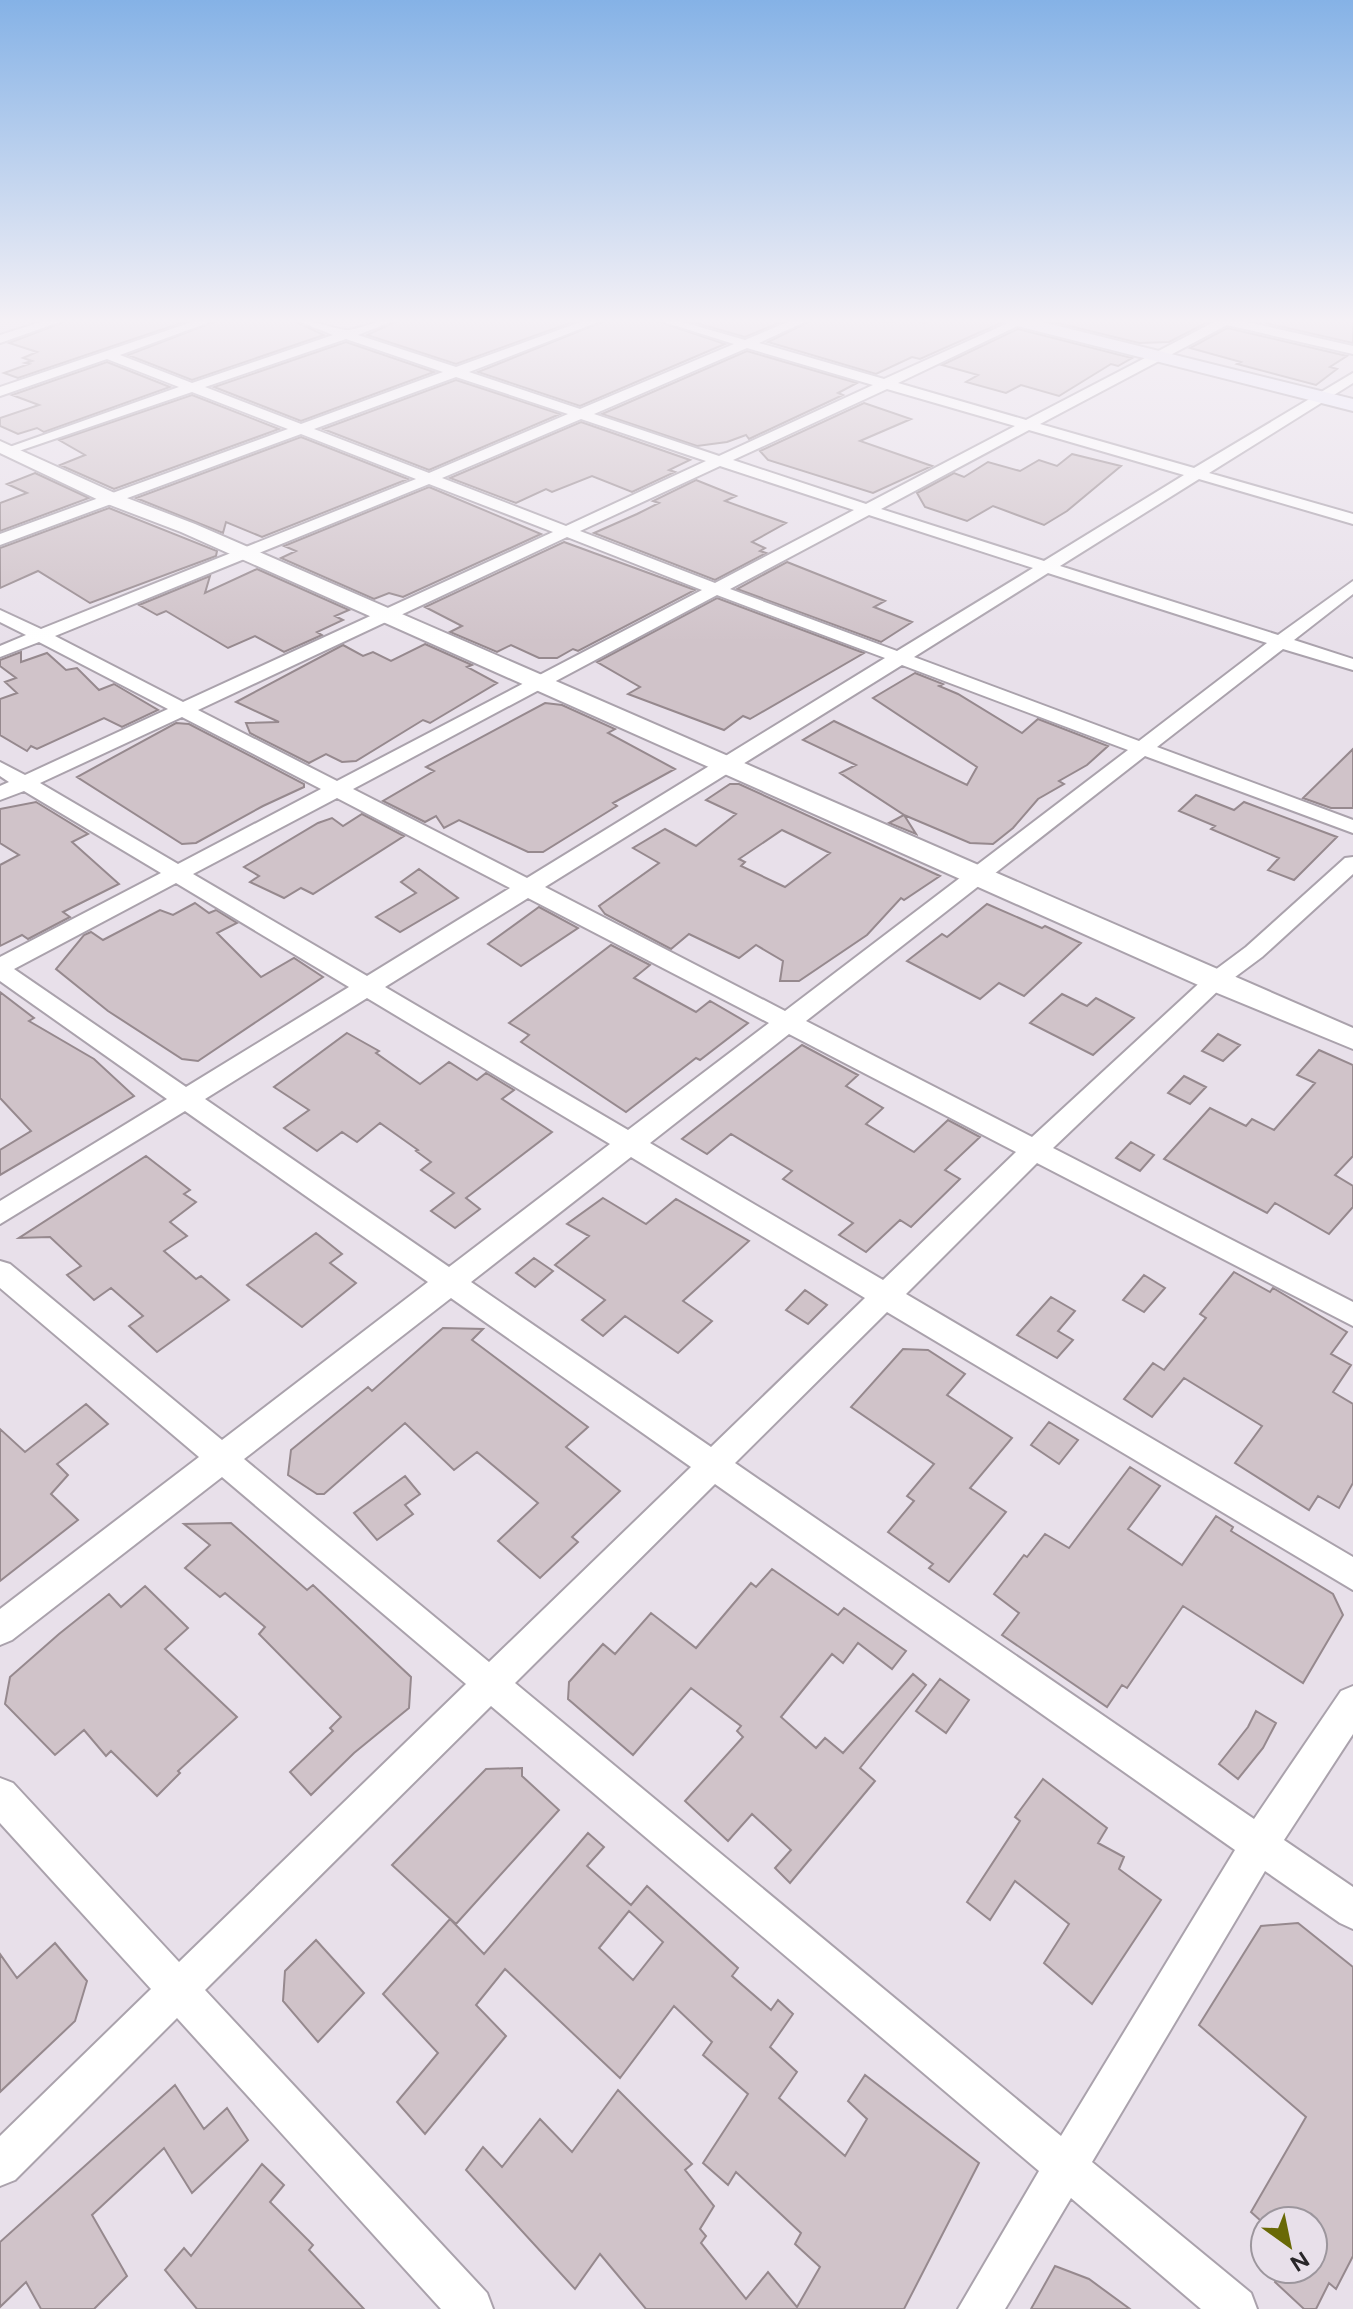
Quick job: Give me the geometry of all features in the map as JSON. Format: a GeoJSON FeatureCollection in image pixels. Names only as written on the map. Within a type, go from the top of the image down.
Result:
{"type":"FeatureCollection","features":[{"type":"Feature","properties":{"kind":"street"},"geometry":{"type":"LineString","coordinates":[[4,448],[68,427]]}},
{"type":"Feature","properties":{"kind":"street"},"geometry":{"type":"LineString","coordinates":[[291,427],[1353,827]]}},
{"type":"Feature","properties":{"kind":"street"},"geometry":{"type":"LineString","coordinates":[[0,540],[308,427]]}},
{"type":"Feature","properties":{"kind":"street"},"geometry":{"type":"LineString","coordinates":[[0,652],[428,479],[549,427]]}},
{"type":"Feature","properties":{"kind":"street"},"geometry":{"type":"LineString","coordinates":[[617,427],[1353,665]]}},
{"type":"Feature","properties":{"kind":"street"},"geometry":{"type":"LineString","coordinates":[[0,794],[792,427]]}},
{"type":"Feature","properties":{"kind":"street"},"geometry":{"type":"LineString","coordinates":[[1024,427],[0,968],[1353,1910]]}},
{"type":"Feature","properties":{"kind":"street"},"geometry":{"type":"LineString","coordinates":[[1033,427],[1353,519]]}},
{"type":"Feature","properties":{"kind":"street"},"geometry":{"type":"LineString","coordinates":[[0,1214],[1272,427]]}},
{"type":"Feature","properties":{"kind":"street"},"geometry":{"type":"LineString","coordinates":[[4,448],[112,499],[244,553],[1353,1039]]}},
{"type":"Feature","properties":{"kind":"street"},"geometry":{"type":"LineString","coordinates":[[0,1629],[1353,586]]}},
{"type":"Feature","properties":{"kind":"street"},"geometry":{"type":"LineString","coordinates":[[0,615],[1353,1315]]}},
{"type":"Feature","properties":{"kind":"street"},"geometry":{"type":"LineString","coordinates":[[0,768],[1353,1575]]}},
{"type":"Feature","properties":{"kind":"street"},"geometry":{"type":"LineString","coordinates":[[0,2165],[1034,1150],[1215,981],[1264,944],[1353,863]]}},
{"type":"Feature","properties":{"kind":"street"},"geometry":{"type":"LineString","coordinates":[[0,1272],[1235,2309]]}},
{"type":"Feature","properties":{"kind":"street"},"geometry":{"type":"LineString","coordinates":[[980,2309],[1259,1845],[1353,1703]]}},
{"type":"Feature","properties":{"kind":"street"},"geometry":{"type":"LineString","coordinates":[[0,1796],[471,2309]]}},
{"type":"Feature","properties":{"kind":"building"},"geometry":{"type":"Polygon","coordinates":[[[2,427],[59,427],[44,432],[37,428],[18,434],[2,427]]]}},
{"type":"Feature","properties":{"kind":"building"},"geometry":{"type":"Polygon","coordinates":[[[98,427],[279,429],[114,489],[60,465],[85,455],[59,440],[98,427]]]}},
{"type":"Feature","properties":{"kind":"building"},"geometry":{"type":"Polygon","coordinates":[[[329,427],[530,427],[429,470],[323,429],[329,427]]]}},
{"type":"Feature","properties":{"kind":"building"},"geometry":{"type":"Polygon","coordinates":[[[570,427],[595,427],[690,460],[669,470],[675,472],[632,492],[592,476],[552,492],[546,489],[516,503],[450,478],[570,427]]]}},
{"type":"Feature","properties":{"kind":"building"},"geometry":{"type":"Polygon","coordinates":[[[640,427],[775,427],[749,439],[746,435],[727,442],[697,446],[640,427]]]}},
{"type":"Feature","properties":{"kind":"building"},"geometry":{"type":"Polygon","coordinates":[[[813,427],[893,427],[860,441],[932,466],[873,493],[768,460],[760,451],[813,427]]]}},
{"type":"Feature","properties":{"kind":"building"},"geometry":{"type":"Polygon","coordinates":[[[301,437],[408,479],[262,537],[226,522],[223,533],[136,498],[301,437]]]}},
{"type":"Feature","properties":{"kind":"building"},"geometry":{"type":"Polygon","coordinates":[[[1072,454],[1121,466],[1067,511],[1044,525],[993,506],[967,521],[925,507],[917,493],[954,473],[964,477],[988,462],[1020,471],[1039,460],[1057,466],[1072,454]]]}},
{"type":"Feature","properties":{"kind":"building"},"geometry":{"type":"Polygon","coordinates":[[[35,473],[89,498],[0,531],[0,503],[27,493],[7,484],[35,473]]]}},
{"type":"Feature","properties":{"kind":"building"},"geometry":{"type":"Polygon","coordinates":[[[696,480],[736,496],[725,501],[786,523],[752,542],[765,548],[760,551],[766,553],[715,580],[594,533],[659,503],[653,501],[696,480]]]}},
{"type":"Feature","properties":{"kind":"building"},"geometry":{"type":"Polygon","coordinates":[[[429,487],[541,534],[403,597],[389,593],[374,599],[281,558],[296,551],[284,546],[429,487]]]}},
{"type":"Feature","properties":{"kind":"building"},"geometry":{"type":"Polygon","coordinates":[[[109,508],[217,551],[216,556],[90,603],[38,571],[0,588],[0,548],[109,508]]]}},
{"type":"Feature","properties":{"kind":"building"},"geometry":{"type":"Polygon","coordinates":[[[564,542],[695,590],[578,651],[573,649],[557,658],[539,658],[511,645],[497,652],[450,632],[462,626],[425,607],[564,542]]]}},
{"type":"Feature","properties":{"kind":"building"},"geometry":{"type":"Polygon","coordinates":[[[787,562],[885,601],[874,607],[912,622],[881,642],[737,589],[787,562]]]}},
{"type":"Feature","properties":{"kind":"building"},"geometry":{"type":"Polygon","coordinates":[[[257,569],[349,610],[335,616],[343,620],[317,632],[322,635],[284,652],[255,636],[228,648],[166,611],[157,615],[139,605],[210,576],[205,593],[257,569]]]}},
{"type":"Feature","properties":{"kind":"building"},"geometry":{"type":"Polygon","coordinates":[[[717,598],[864,653],[750,719],[743,716],[724,730],[628,694],[640,687],[597,662],[717,598]]]}},
{"type":"Feature","properties":{"kind":"building"},"geometry":{"type":"Polygon","coordinates":[[[425,644],[472,665],[467,667],[497,683],[430,723],[423,720],[356,761],[342,762],[326,754],[309,763],[250,733],[246,723],[279,722],[236,702],[343,645],[363,656],[373,652],[391,661],[425,644]]]}},
{"type":"Feature","properties":{"kind":"building"},"geometry":{"type":"Polygon","coordinates":[[[21,652],[21,662],[47,653],[66,670],[77,668],[99,690],[114,684],[158,710],[122,727],[104,718],[37,749],[31,746],[27,751],[0,735],[0,699],[17,693],[5,682],[16,678],[0,666],[0,660],[21,652]]]}},
{"type":"Feature","properties":{"kind":"building"},"geometry":{"type":"Polygon","coordinates":[[[915,673],[943,684],[939,686],[958,694],[1022,733],[1038,719],[1108,746],[1087,765],[1059,781],[1064,784],[1038,799],[1013,828],[993,844],[970,843],[904,815],[840,773],[856,765],[803,740],[834,721],[967,785],[977,767],[873,698],[915,673]]]}},
{"type":"Feature","properties":{"kind":"building"},"geometry":{"type":"Polygon","coordinates":[[[545,703],[562,705],[615,729],[608,733],[675,769],[613,803],[617,806],[543,852],[528,852],[459,820],[444,828],[436,816],[425,822],[383,801],[434,771],[426,767],[545,703]]]}},
{"type":"Feature","properties":{"kind":"building"},"geometry":{"type":"Polygon","coordinates":[[[176,723],[189,724],[304,784],[304,787],[196,843],[182,844],[77,777],[176,723]]]}},
{"type":"Feature","properties":{"kind":"building"},"geometry":{"type":"Polygon","coordinates":[[[1353,749],[1353,808],[1331,808],[1303,798],[1353,749]]]}},
{"type":"Feature","properties":{"kind":"building"},"geometry":{"type":"Polygon","coordinates":[[[730,784],[739,784],[940,876],[904,900],[901,898],[867,935],[799,981],[780,981],[783,961],[756,945],[739,958],[689,934],[671,949],[605,914],[599,906],[659,863],[633,848],[665,829],[696,846],[736,814],[706,800],[730,784]],[[782,830],[739,859],[745,862],[741,866],[785,887],[830,853],[782,830]]]}},
{"type":"Feature","properties":{"kind":"building"},"geometry":{"type":"Polygon","coordinates":[[[1196,795],[1234,810],[1244,802],[1337,837],[1294,880],[1268,870],[1279,858],[1211,829],[1215,826],[1179,811],[1196,795]]]}},
{"type":"Feature","properties":{"kind":"building"},"geometry":{"type":"Polygon","coordinates":[[[36,802],[88,834],[72,842],[119,884],[63,912],[70,917],[28,939],[22,935],[0,946],[0,865],[19,855],[0,843],[0,809],[36,802]]]}},
{"type":"Feature","properties":{"kind":"building"},"geometry":{"type":"Polygon","coordinates":[[[362,814],[404,836],[313,894],[301,888],[284,898],[250,882],[259,876],[244,867],[318,823],[332,818],[343,826],[362,814]]]}},
{"type":"Feature","properties":{"kind":"building"},"geometry":{"type":"Polygon","coordinates":[[[904,815],[916,834],[889,823],[904,815]]]}},
{"type":"Feature","properties":{"kind":"building"},"geometry":{"type":"Polygon","coordinates":[[[419,869],[458,898],[400,932],[376,917],[416,893],[401,882],[419,869]]]}},
{"type":"Feature","properties":{"kind":"building"},"geometry":{"type":"Polygon","coordinates":[[[195,903],[209,913],[216,910],[237,923],[217,933],[261,977],[294,958],[323,977],[198,1061],[182,1059],[108,1011],[56,969],[84,935],[91,932],[103,940],[160,910],[173,915],[195,903]]]}},
{"type":"Feature","properties":{"kind":"building"},"geometry":{"type":"Polygon","coordinates":[[[987,904],[1081,943],[1024,996],[999,983],[980,999],[907,961],[942,934],[947,937],[987,904]]]}},
{"type":"Feature","properties":{"kind":"building"},"geometry":{"type":"Polygon","coordinates":[[[539,907],[578,928],[521,966],[488,944],[539,907]]]}},
{"type":"Feature","properties":{"kind":"building"},"geometry":{"type":"Polygon","coordinates":[[[611,945],[650,965],[634,978],[696,1012],[710,1001],[748,1023],[626,1112],[521,1042],[529,1035],[509,1023],[611,945]]]}},
{"type":"Feature","properties":{"kind":"building"},"geometry":{"type":"Polygon","coordinates":[[[0,992],[34,1018],[29,1021],[94,1059],[134,1096],[0,1175],[0,1150],[31,1131],[0,1098],[0,992]]]}},
{"type":"Feature","properties":{"kind":"building"},"geometry":{"type":"Polygon","coordinates":[[[1062,994],[1087,1006],[1096,998],[1134,1018],[1093,1055],[1030,1023],[1062,994]]]}},
{"type":"Feature","properties":{"kind":"building"},"geometry":{"type":"Polygon","coordinates":[[[347,1033],[379,1051],[376,1053],[420,1084],[449,1062],[477,1080],[486,1073],[514,1090],[502,1099],[552,1132],[466,1198],[480,1209],[455,1228],[431,1211],[454,1193],[421,1170],[431,1162],[380,1123],[357,1142],[342,1132],[317,1151],[284,1128],[309,1110],[274,1087],[347,1033]]]}},
{"type":"Feature","properties":{"kind":"building"},"geometry":{"type":"Polygon","coordinates":[[[1218,1034],[1240,1045],[1223,1061],[1202,1051],[1218,1034]]]}},
{"type":"Feature","properties":{"kind":"building"},"geometry":{"type":"Polygon","coordinates":[[[802,1045],[858,1075],[846,1086],[883,1108],[866,1124],[914,1152],[948,1120],[980,1137],[945,1170],[960,1179],[911,1227],[900,1220],[866,1252],[839,1235],[853,1223],[783,1179],[792,1171],[731,1134],[707,1154],[682,1139],[802,1045]]]}},
{"type":"Feature","properties":{"kind":"building"},"geometry":{"type":"Polygon","coordinates":[[[1319,1050],[1353,1065],[1353,1156],[1335,1175],[1353,1186],[1353,1207],[1329,1234],[1275,1203],[1267,1213],[1164,1159],[1210,1108],[1246,1126],[1252,1119],[1274,1130],[1315,1083],[1297,1075],[1319,1050]]]}},
{"type":"Feature","properties":{"kind":"building"},"geometry":{"type":"Polygon","coordinates":[[[1184,1076],[1206,1087],[1190,1104],[1168,1093],[1184,1076]]]}},
{"type":"Feature","properties":{"kind":"building"},"geometry":{"type":"Polygon","coordinates":[[[1131,1142],[1154,1155],[1140,1171],[1116,1158],[1131,1142]]]}},
{"type":"Feature","properties":{"kind":"building"},"geometry":{"type":"Polygon","coordinates":[[[146,1156],[190,1190],[184,1194],[196,1202],[170,1222],[187,1236],[164,1251],[196,1279],[201,1276],[229,1300],[157,1352],[129,1326],[143,1316],[111,1288],[94,1300],[67,1275],[81,1266],[50,1237],[19,1238],[146,1156]]]}},
{"type":"Feature","properties":{"kind":"building"},"geometry":{"type":"Polygon","coordinates":[[[603,1198],[646,1224],[676,1199],[749,1241],[683,1301],[712,1321],[678,1353],[625,1316],[603,1336],[582,1320],[605,1300],[555,1265],[589,1236],[567,1224],[603,1198]]]}},
{"type":"Feature","properties":{"kind":"building"},"geometry":{"type":"Polygon","coordinates":[[[316,1233],[342,1254],[330,1263],[356,1283],[302,1327],[247,1285],[316,1233]]]}},
{"type":"Feature","properties":{"kind":"building"},"geometry":{"type":"Polygon","coordinates":[[[534,1258],[553,1271],[535,1287],[516,1273],[534,1258]]]}},
{"type":"Feature","properties":{"kind":"building"},"geometry":{"type":"Polygon","coordinates":[[[1234,1272],[1270,1292],[1273,1288],[1347,1332],[1331,1354],[1351,1365],[1333,1392],[1353,1404],[1353,1483],[1339,1508],[1318,1496],[1309,1510],[1235,1463],[1262,1426],[1184,1378],[1152,1417],[1124,1399],[1153,1363],[1164,1370],[1206,1318],[1200,1314],[1234,1272]]]}},
{"type":"Feature","properties":{"kind":"building"},"geometry":{"type":"Polygon","coordinates":[[[1144,1275],[1165,1288],[1144,1312],[1123,1300],[1144,1275]]]}},
{"type":"Feature","properties":{"kind":"building"},"geometry":{"type":"Polygon","coordinates":[[[805,1290],[827,1305],[808,1324],[786,1310],[805,1290]]]}},
{"type":"Feature","properties":{"kind":"building"},"geometry":{"type":"Polygon","coordinates":[[[1051,1297],[1075,1311],[1058,1331],[1073,1340],[1057,1358],[1017,1335],[1051,1297]]]}},
{"type":"Feature","properties":{"kind":"building"},"geometry":{"type":"Polygon","coordinates":[[[443,1328],[483,1329],[472,1340],[588,1427],[566,1447],[620,1491],[572,1537],[578,1542],[540,1578],[498,1541],[538,1503],[477,1452],[454,1470],[405,1423],[324,1494],[317,1494],[288,1475],[291,1450],[368,1387],[372,1391],[443,1328]]]}},
{"type":"Feature","properties":{"kind":"building"},"geometry":{"type":"Polygon","coordinates":[[[903,1349],[928,1350],[965,1374],[947,1395],[1012,1438],[970,1488],[1006,1512],[949,1582],[929,1568],[933,1564],[888,1532],[914,1501],[907,1496],[934,1464],[851,1407],[903,1349]]]}},
{"type":"Feature","properties":{"kind":"building"},"geometry":{"type":"Polygon","coordinates":[[[86,1404],[108,1424],[57,1464],[68,1475],[51,1494],[78,1520],[0,1581],[0,1429],[25,1452],[86,1404]]]}},
{"type":"Feature","properties":{"kind":"building"},"geometry":{"type":"Polygon","coordinates":[[[1049,1422],[1078,1440],[1059,1464],[1031,1445],[1049,1422]]]}},
{"type":"Feature","properties":{"kind":"building"},"geometry":{"type":"Polygon","coordinates":[[[1130,1467],[1160,1486],[1128,1529],[1182,1565],[1216,1516],[1233,1527],[1231,1531],[1333,1594],[1343,1615],[1303,1683],[1183,1606],[1127,1688],[1122,1685],[1107,1707],[1002,1635],[1019,1613],[994,1594],[1024,1555],[1027,1557],[1045,1534],[1069,1548],[1130,1467]]]}},
{"type":"Feature","properties":{"kind":"building"},"geometry":{"type":"Polygon","coordinates":[[[405,1476],[420,1494],[405,1505],[413,1514],[377,1540],[354,1513],[405,1476]]]}},
{"type":"Feature","properties":{"kind":"building"},"geometry":{"type":"Polygon","coordinates":[[[231,1523],[307,1590],[313,1585],[411,1677],[409,1708],[354,1753],[311,1795],[290,1772],[333,1731],[330,1728],[341,1717],[259,1634],[265,1627],[225,1593],[220,1597],[185,1568],[210,1545],[184,1524],[231,1523]]]}},
{"type":"Feature","properties":{"kind":"building"},"geometry":{"type":"Polygon","coordinates":[[[772,1569],[838,1615],[844,1608],[906,1651],[892,1669],[858,1643],[843,1663],[832,1654],[781,1717],[816,1748],[825,1738],[843,1753],[913,1674],[926,1685],[860,1768],[875,1781],[790,1883],[775,1868],[791,1850],[752,1814],[728,1841],[685,1801],[743,1737],[737,1731],[741,1726],[691,1688],[633,1755],[568,1699],[569,1682],[603,1644],[615,1654],[651,1613],[696,1648],[751,1583],[756,1587],[772,1569]]]}},
{"type":"Feature","properties":{"kind":"building"},"geometry":{"type":"Polygon","coordinates":[[[145,1586],[188,1628],[165,1649],[237,1717],[178,1771],[180,1773],[157,1796],[111,1751],[106,1756],[84,1730],[55,1755],[5,1704],[10,1677],[59,1634],[109,1594],[121,1607],[145,1586]]]}},
{"type":"Feature","properties":{"kind":"building"},"geometry":{"type":"Polygon","coordinates":[[[940,1679],[969,1700],[946,1733],[916,1711],[940,1679]]]}},
{"type":"Feature","properties":{"kind":"building"},"geometry":{"type":"Polygon","coordinates":[[[1256,1711],[1276,1723],[1263,1748],[1238,1779],[1219,1764],[1248,1727],[1256,1711]]]}},
{"type":"Feature","properties":{"kind":"building"},"geometry":{"type":"Polygon","coordinates":[[[522,1768],[522,1776],[559,1810],[456,1924],[392,1865],[486,1769],[522,1768]]]}},
{"type":"Feature","properties":{"kind":"building"},"geometry":{"type":"Polygon","coordinates":[[[1043,1779],[1107,1828],[1098,1843],[1124,1857],[1119,1869],[1161,1900],[1092,2004],[1044,1963],[1069,1924],[1015,1881],[990,1920],[967,1902],[1020,1821],[1015,1817],[1043,1779]]]}},
{"type":"Feature","properties":{"kind":"building"},"geometry":{"type":"Polygon","coordinates":[[[588,1833],[604,1847],[587,1866],[631,1905],[647,1886],[738,1968],[732,1976],[771,2010],[778,2000],[793,2014],[770,2047],[797,2072],[779,2098],[845,2156],[867,2119],[848,2101],[865,2075],[979,2163],[904,2309],[646,2309],[600,2254],[575,2289],[466,2170],[483,2147],[502,2167],[540,2119],[572,2152],[618,2090],[692,2164],[685,2170],[714,2206],[700,2229],[706,2236],[701,2243],[746,2299],[768,2272],[797,2307],[820,2267],[795,2244],[801,2233],[736,2172],[728,2185],[703,2163],[748,2094],[703,2055],[712,2042],[674,2006],[620,2078],[505,1969],[476,2005],[506,2036],[425,2134],[397,2102],[438,2053],[383,1994],[450,1919],[484,1954],[588,1833]],[[629,1911],[599,1948],[633,1980],[663,1942],[629,1911]]]}},
{"type":"Feature","properties":{"kind":"building"},"geometry":{"type":"Polygon","coordinates":[[[1298,1923],[1353,1967],[1353,2256],[1336,2289],[1329,2283],[1329,2205],[1255,2205],[1306,2117],[1199,2025],[1261,1926],[1298,1923]]]}},
{"type":"Feature","properties":{"kind":"building"},"geometry":{"type":"Polygon","coordinates":[[[316,1940],[364,1993],[318,2042],[283,2001],[285,1971],[316,1940]]]}},
{"type":"Feature","properties":{"kind":"building"},"geometry":{"type":"Polygon","coordinates":[[[55,1943],[87,1981],[75,2021],[0,2092],[0,1954],[17,1978],[55,1943]]]}},
{"type":"Feature","properties":{"kind":"building"},"geometry":{"type":"Polygon","coordinates":[[[175,2085],[204,2129],[227,2108],[248,2140],[192,2193],[164,2148],[92,2215],[127,2276],[94,2309],[41,2309],[26,2282],[0,2307],[0,2242],[175,2085]]]}},
{"type":"Feature","properties":{"kind":"building"},"geometry":{"type":"Polygon","coordinates":[[[262,2164],[284,2185],[270,2202],[313,2245],[309,2250],[364,2309],[197,2309],[165,2270],[184,2248],[191,2256],[262,2164]]]}},
{"type":"Feature","properties":{"kind":"building"},"geometry":{"type":"Polygon","coordinates":[[[1055,2266],[1089,2279],[1130,2309],[1031,2309],[1055,2266]]]}},
{"type":"Feature","properties":{"kind":"building"},"geometry":{"type":"Polygon","coordinates":[[[1278,2285],[1328,2285],[1316,2309],[1304,2309],[1278,2285]]]}}]}
